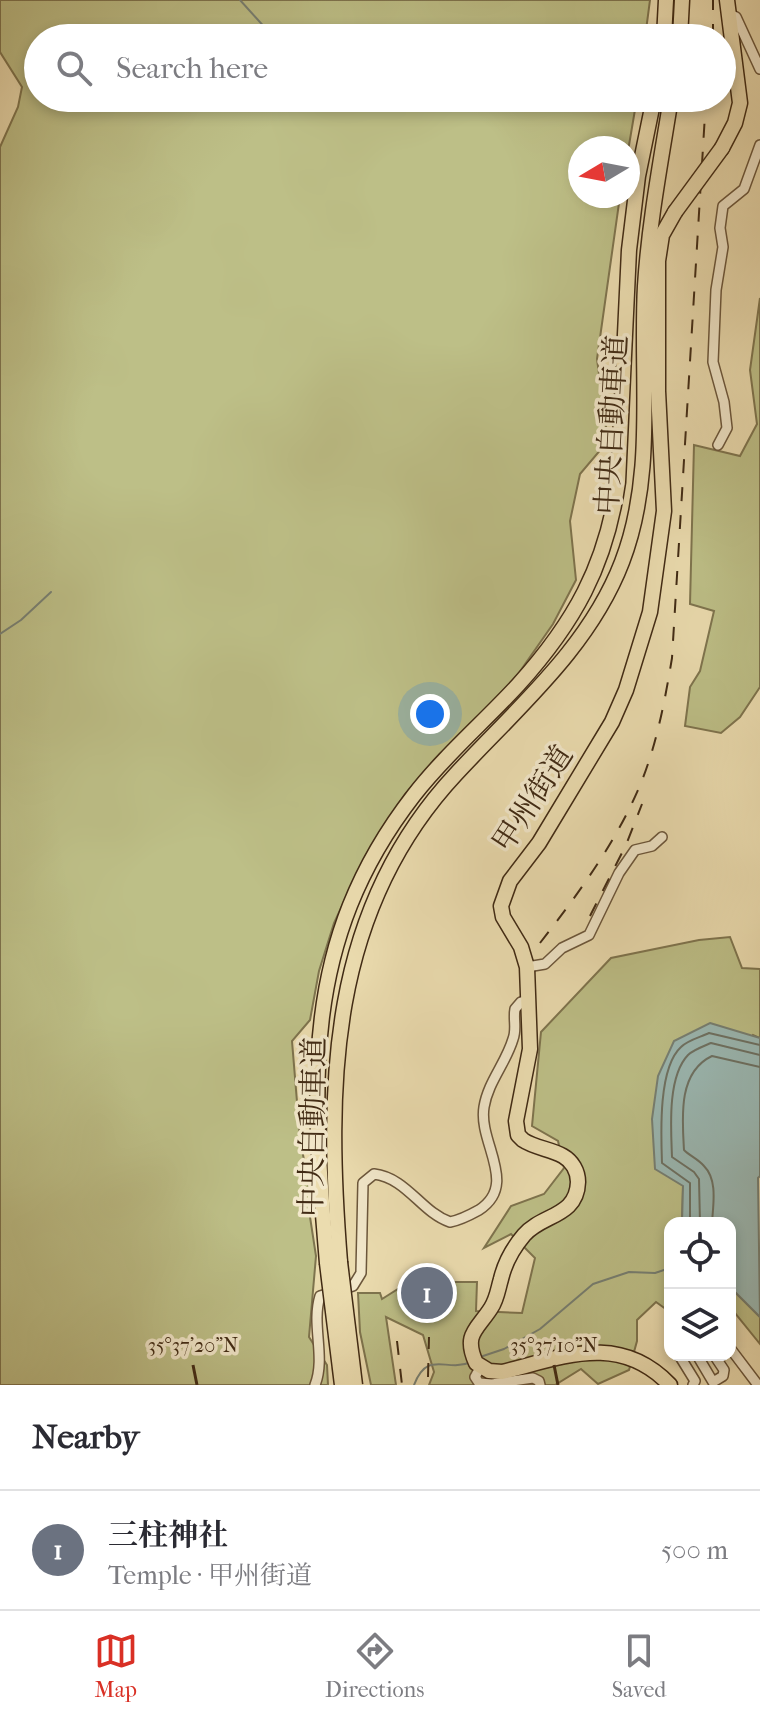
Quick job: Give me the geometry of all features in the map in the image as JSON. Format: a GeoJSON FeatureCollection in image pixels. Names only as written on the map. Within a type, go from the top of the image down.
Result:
{"type":"FeatureCollection","features":[{"type":"Feature","properties":{"kind":"highway"},"geometry":{"type":"LineString","coordinates":[[665,24],[666,0]]}},
{"type":"Feature","properties":{"kind":"highway"},"geometry":{"type":"LineString","coordinates":[[681,24],[682,0]]}},
{"type":"Feature","properties":{"kind":"highway","name":"甲州街道"},"geometry":{"type":"LineString","coordinates":[[476,1362],[470,1339],[478,1322],[494,1305],[512,1250],[536,1224],[556,1216],[570,1205],[578,1184],[578,1176],[564,1156],[523,1140],[516,1128],[530,1049],[527,967],[521,947],[503,917],[503,896],[510,881],[545,834],[612,722],[626,690],[650,612],[664,511],[658,391],[658,261],[662,235],[722,148],[735,123],[740,103],[736,71]]}},
{"type":"Feature","properties":{"kind":"highway","name":"中央自動車道"},"geometry":{"type":"LineString","coordinates":[[342,1385],[334,1262],[316,1108],[322,1006],[330,962],[345,916],[390,828],[433,772],[541,658],[569,621],[592,580],[607,540],[618,482],[633,211],[651,112]]}},
{"type":"Feature","properties":{"kind":"highway","name":"中央自動車道"},"geometry":{"type":"LineString","coordinates":[[355,1385],[334,1262],[333,1117],[340,1026],[350,971],[362,929],[400,846],[445,785],[532,695],[574,646],[602,605],[623,560],[641,481],[645,283],[669,112]]}},
{"type":"Feature","properties":{"kind":"highway"},"geometry":{"type":"LineString","coordinates":[[476,1362],[489,1371],[502,1372],[581,1353],[619,1354],[650,1367],[670,1385]]}},
{"type":"Feature","properties":{"kind":"street"},"geometry":{"type":"LineString","coordinates":[[728,7],[736,17],[760,69]]}},
{"type":"Feature","properties":{"kind":"street"},"geometry":{"type":"LineString","coordinates":[[718,445],[727,428],[724,402],[713,362],[716,290],[723,247],[720,228],[723,206],[744,189],[760,145]]}},
{"type":"Feature","properties":{"kind":"street"},"geometry":{"type":"LineString","coordinates":[[527,967],[545,964],[562,948],[589,935],[619,873],[635,850],[652,846],[662,837]]}},
{"type":"Feature","properties":{"kind":"street"},"geometry":{"type":"LineString","coordinates":[[315,1385],[319,1367],[316,1310],[320,1296],[353,1286],[361,1273],[363,1183],[374,1174],[395,1180],[434,1214],[450,1222],[483,1207],[495,1192],[498,1177],[484,1128],[484,1106],[489,1088],[515,1035],[515,1009],[528,1000]]}},
{"type":"Feature","properties":{"kind":"street"},"geometry":{"type":"LineString","coordinates":[[736,1355],[757,1381]]}},
{"type":"Feature","properties":{"kind":"street"},"geometry":{"type":"LineString","coordinates":[[683,1361],[695,1381],[693,1385]]}},
{"type":"Feature","properties":{"kind":"street"},"geometry":{"type":"LineString","coordinates":[[701,1361],[713,1382],[723,1376],[724,1370],[718,1361]]}},
{"type":"Feature","properties":{"kind":"street"},"geometry":{"type":"LineString","coordinates":[[476,1362],[475,1377],[479,1383],[533,1378],[540,1385]]}},
{"type":"Feature","properties":{"kind":"green space"},"geometry":{"type":"Polygon","coordinates":[[[0,0],[650,0],[647,24],[24,24],[24,112],[635,112],[631,136],[568,136],[568,208],[618,208],[597,359],[608,441],[580,474],[570,521],[576,580],[553,624],[516,677],[405,794],[381,831],[334,923],[319,971],[310,1020],[292,1041],[300,1138],[311,1199],[310,1217],[316,1256],[309,1337],[327,1365],[328,1385],[0,1385],[0,147],[18,107],[22,87],[0,52],[0,0]]]}},
{"type":"Feature","properties":{"kind":"green space"},"geometry":{"type":"Polygon","coordinates":[[[760,298],[760,687],[740,717],[721,733],[685,726],[690,687],[700,671],[714,611],[690,604],[694,445],[740,456],[757,424],[750,370],[760,298]]]}},
{"type":"Feature","properties":{"kind":"green space"},"geometry":{"type":"Polygon","coordinates":[[[730,937],[742,968],[760,969],[760,1038],[753,1035],[683,1186],[682,1217],[664,1217],[664,1308],[656,1302],[637,1320],[637,1341],[629,1370],[598,1384],[581,1369],[555,1385],[429,1385],[434,1372],[423,1335],[386,1317],[396,1385],[371,1385],[360,1332],[358,1293],[380,1293],[382,1299],[409,1282],[477,1282],[476,1311],[522,1313],[535,1258],[511,1234],[484,1248],[511,1206],[544,1194],[564,1168],[558,1141],[532,1126],[541,1032],[611,958],[699,940],[730,937]]]}},
{"type":"Feature","properties":{"kind":"green space"},"geometry":{"type":"Polygon","coordinates":[[[736,1293],[760,1317],[760,1344],[736,1314],[736,1293]]]}},
{"type":"Feature","properties":{"kind":"water"},"geometry":{"type":"Polygon","coordinates":[[[710,1023],[760,1038],[760,1317],[736,1293],[736,1217],[682,1217],[683,1186],[655,1169],[652,1119],[658,1076],[674,1041],[710,1023]]]}},
{"type":"Feature","properties":{"kind":"waterway"},"geometry":{"type":"LineString","coordinates":[[240,0],[262,24]]}},
{"type":"Feature","properties":{"kind":"waterway"},"geometry":{"type":"LineString","coordinates":[[0,634],[21,620],[51,592]]}},
{"type":"Feature","properties":{"kind":"waterway"},"geometry":{"type":"LineString","coordinates":[[480,1357],[504,1349],[540,1329],[593,1284],[629,1272],[655,1273],[664,1270]]}},
{"type":"Feature","properties":{"kind":"waterway"},"geometry":{"type":"LineString","coordinates":[[414,1385],[419,1374],[432,1365],[471,1362]]}},
{"type":"Feature","properties":{"kind":"railway"},"geometry":{"type":"LineString","coordinates":[[713,0],[713,24]]}},
{"type":"Feature","properties":{"kind":"railway"},"geometry":{"type":"LineString","coordinates":[[540,943],[596,866],[621,825],[641,783],[660,721],[672,658],[705,112]]}},
{"type":"Feature","properties":{"kind":"railway"},"geometry":{"type":"LineString","coordinates":[[590,916],[626,845],[642,804]]}},
{"type":"Feature","properties":{"kind":"railway"},"geometry":{"type":"LineString","coordinates":[[428,1377],[429,1337]]}},
{"type":"Feature","properties":{"kind":"railway"},"geometry":{"type":"LineString","coordinates":[[397,1341],[402,1385]]}},
{"type":"Feature","properties":{"kind":"place","name":"三柱神社"},"geometry":{"type":"Point","coordinates":[427,1293]}}]}
